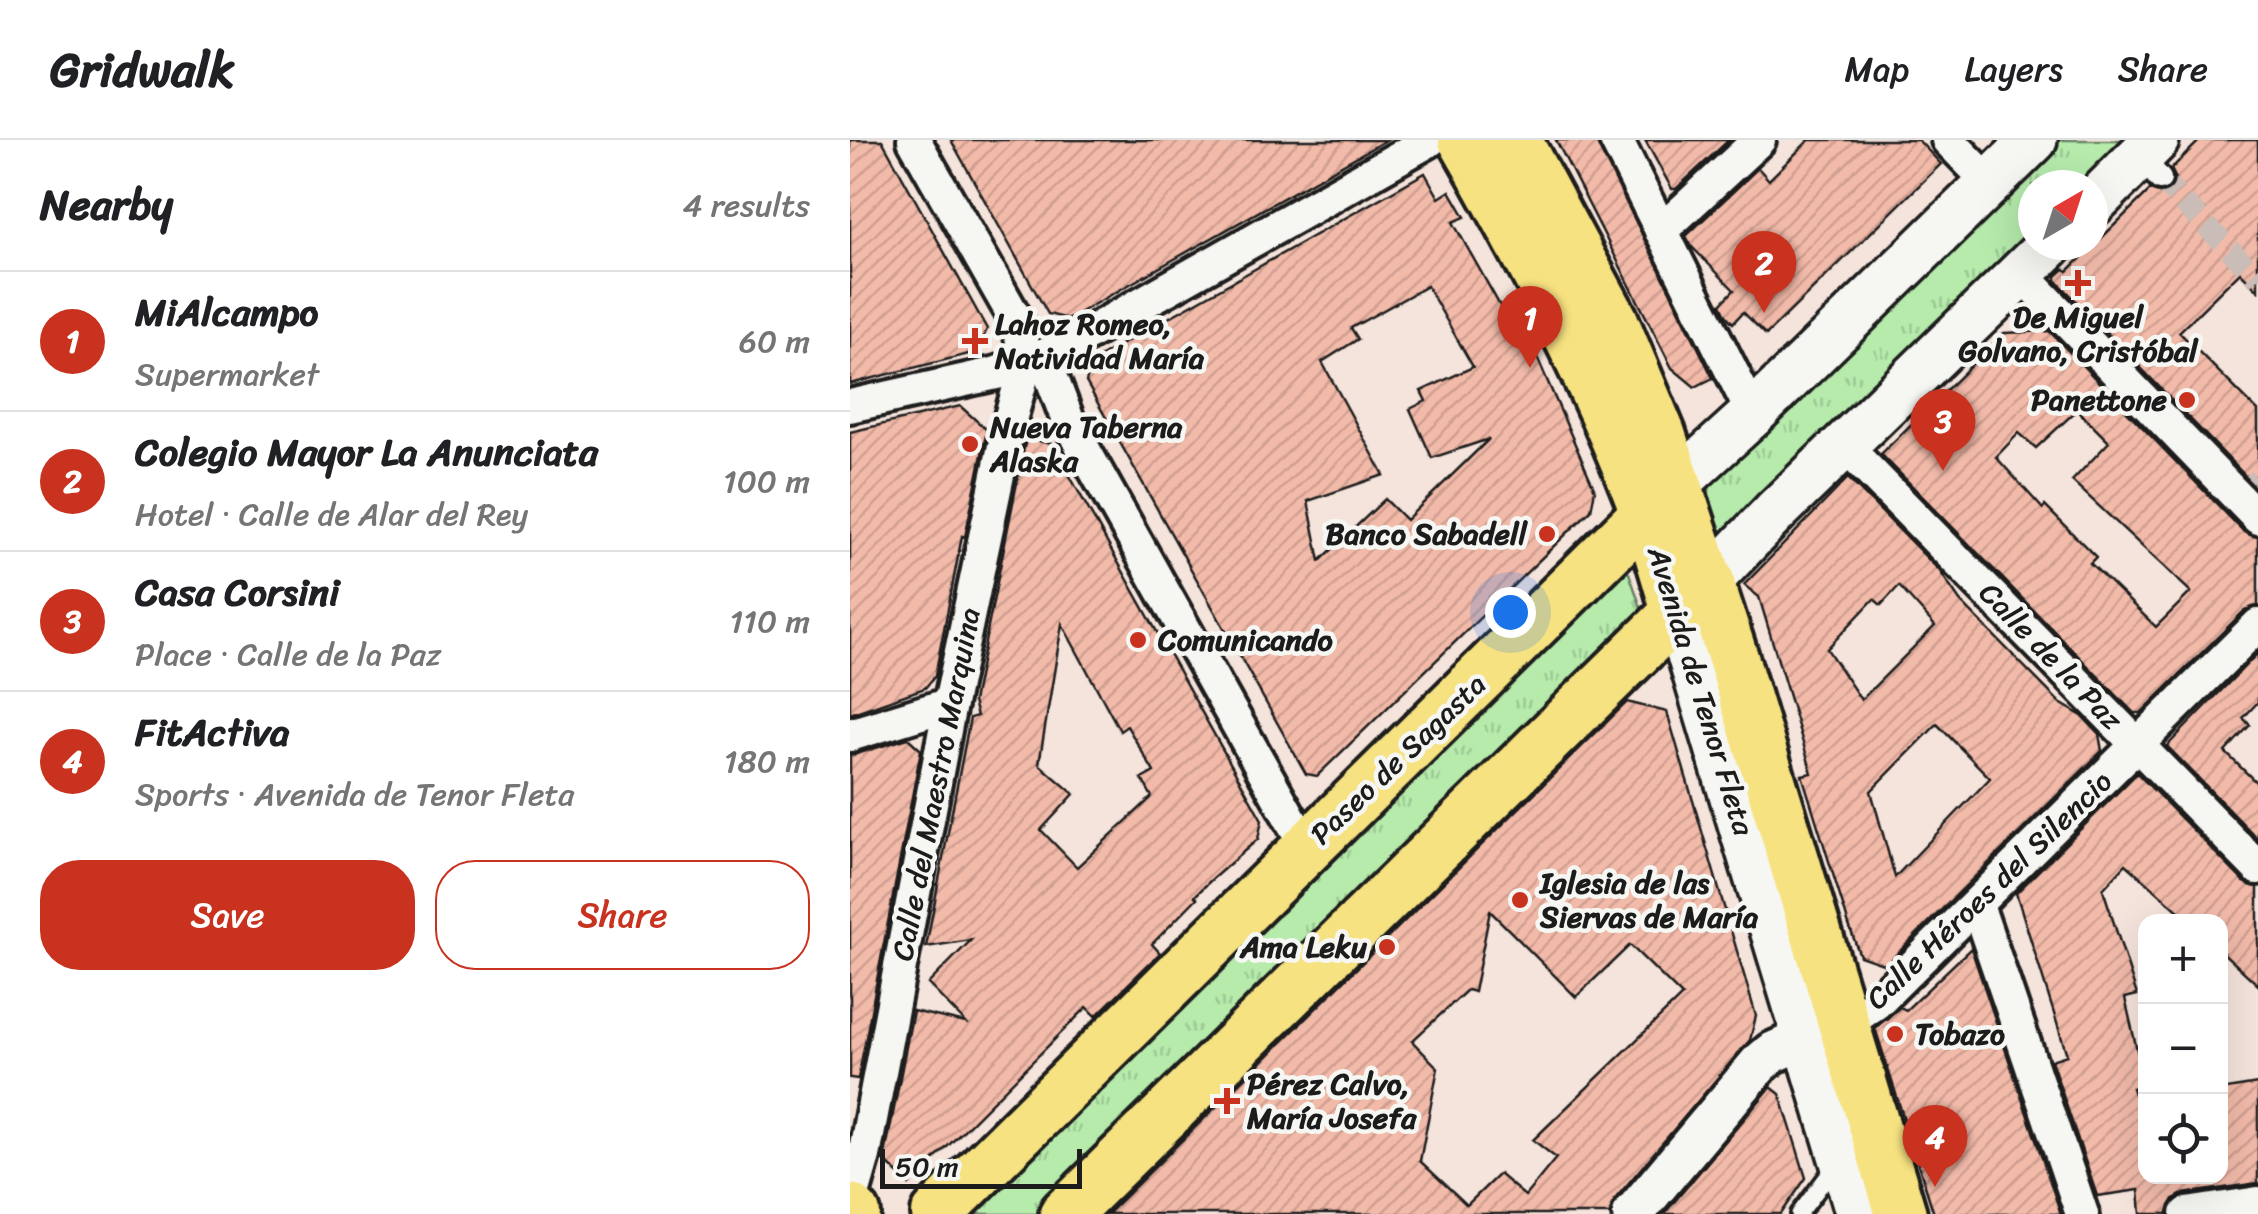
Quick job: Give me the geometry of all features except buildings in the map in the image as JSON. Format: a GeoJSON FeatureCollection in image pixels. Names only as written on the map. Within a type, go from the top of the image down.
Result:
{"type":"FeatureCollection","features":[{"type":"Feature","properties":{"kind":"main road"},"geometry":{"type":"LineString","coordinates":[[1464,140],[1661,499]]}},
{"type":"Feature","properties":{"kind":"main road"},"geometry":{"type":"LineString","coordinates":[[1516,140],[1612,319],[1655,422],[1661,499]]}},
{"type":"Feature","properties":{"kind":"main road","name":"Paseo de Sagasta"},"geometry":{"type":"LineString","coordinates":[[935,1212],[1661,499],[2034,140]]}},
{"type":"Feature","properties":{"kind":"main road"},"geometry":{"type":"LineString","coordinates":[[2108,193],[2157,164]]}},
{"type":"Feature","properties":{"kind":"main road"},"geometry":{"type":"LineString","coordinates":[[1064,1214],[2035,260]]}},
{"type":"Feature","properties":{"kind":"main road","name":"Avenida de Tenor Fleta"},"geometry":{"type":"LineString","coordinates":[[1661,499],[1825,1031],[1901,1214]]}},
{"type":"Feature","properties":{"kind":"main road","name":"Avenida de Tenor Fleta"},"geometry":{"type":"LineString","coordinates":[[1825,1031],[1841,1158],[1859,1214]]}},
{"type":"Feature","properties":{"kind":"street"},"geometry":{"type":"LineString","coordinates":[[914,140],[1018,324],[1041,357],[1069,422],[1307,848]]}},
{"type":"Feature","properties":{"kind":"street"},"geometry":{"type":"LineString","coordinates":[[850,406],[1041,357],[1430,140]]}},
{"type":"Feature","properties":{"kind":"street"},"geometry":{"type":"LineString","coordinates":[[1616,140],[1753,414]]}},
{"type":"Feature","properties":{"kind":"street"},"geometry":{"type":"LineString","coordinates":[[1661,231],[1759,140]]}},
{"type":"Feature","properties":{"kind":"street"},"geometry":{"type":"LineString","coordinates":[[1948,140],[1990,183]]}},
{"type":"Feature","properties":{"kind":"street"},"geometry":{"type":"LineString","coordinates":[[2037,260],[2250,500]]}},
{"type":"Feature","properties":{"kind":"street","name":"Calle del Maestro Marquina"},"geometry":{"type":"LineString","coordinates":[[851,1210],[1012,410],[1041,357]]}},
{"type":"Feature","properties":{"kind":"street"},"geometry":{"type":"LineString","coordinates":[[1012,410],[1042,408],[1069,422]]}},
{"type":"Feature","properties":{"kind":"street","name":"Calle de la Paz"},"geometry":{"type":"LineString","coordinates":[[1844,445],[2258,868]]}},
{"type":"Feature","properties":{"kind":"street","name":"Calle Héroes del Silencio"},"geometry":{"type":"LineString","coordinates":[[1825,1031],[1876,1002],[2258,625]]}},
{"type":"Feature","properties":{"kind":"street"},"geometry":{"type":"LineString","coordinates":[[850,736],[950,704]]}},
{"type":"Feature","properties":{"kind":"street"},"geometry":{"type":"LineString","coordinates":[[1977,906],[2082,1214]]}},
{"type":"Feature","properties":{"kind":"street"},"geometry":{"type":"LineString","coordinates":[[1632,1214],[1760,1064],[1772,1053],[1825,1031]]}},
{"type":"Feature","properties":{"kind":"street"},"geometry":{"type":"LineString","coordinates":[[2186,1214],[2258,1203]]}},
{"type":"Feature","properties":{"kind":"lane"},"geometry":{"type":"LineString","coordinates":[[1798,1214],[1841,1158]]}},
{"type":"Feature","properties":{"kind":"green space"},"geometry":{"type":"Polygon","coordinates":[[[2060,140],[2139,140],[2108,170],[2029,170],[2060,140]]]}},
{"type":"Feature","properties":{"kind":"green space"},"geometry":{"type":"Polygon","coordinates":[[[2018,181],[2018,258],[1723,535],[1709,500],[1713,479],[2018,181]]]}},
{"type":"Feature","properties":{"kind":"green space"},"geometry":{"type":"Polygon","coordinates":[[[1623,571],[1629,573],[1645,619],[1043,1214],[966,1214],[1623,571]]]}},
{"type":"Feature","properties":{"kind":"tunnel"},"geometry":{"type":"LineString","coordinates":[[2160,179],[2258,278]]}},
{"type":"Feature","properties":{"kind":"tunnel"},"geometry":{"type":"LineString","coordinates":[[2253,484],[2258,479]]}},
{"type":"Feature","properties":{"kind":"place","name":"De Miguel Golvano, Cristóbal"},"geometry":{"type":"Point","coordinates":[2078,283]}},
{"type":"Feature","properties":{"kind":"place","name":"Colegio Mayor La Anunciata"},"geometry":{"type":"Point","coordinates":[1764,313]}},
{"type":"Feature","properties":{"kind":"place","name":"Lahoz Romeo, Natividad María"},"geometry":{"type":"Point","coordinates":[975,341]}},
{"type":"Feature","properties":{"kind":"place","name":"MiAlcampo"},"geometry":{"type":"Point","coordinates":[1530,368]}},
{"type":"Feature","properties":{"kind":"place","name":"Panettone"},"geometry":{"type":"Point","coordinates":[2187,400]}},
{"type":"Feature","properties":{"kind":"place","name":"Nueva Taberna Alaska"},"geometry":{"type":"Point","coordinates":[970,444]}},
{"type":"Feature","properties":{"kind":"place","name":"Casa Corsini"},"geometry":{"type":"Point","coordinates":[1943,471]}},
{"type":"Feature","properties":{"kind":"place","name":"Banco Sabadell"},"geometry":{"type":"Point","coordinates":[1547,534]}},
{"type":"Feature","properties":{"kind":"place","name":"Comunicando"},"geometry":{"type":"Point","coordinates":[1138,640]}},
{"type":"Feature","properties":{"kind":"place","name":"Iglesia de las Siervas de María"},"geometry":{"type":"Point","coordinates":[1520,900]}},
{"type":"Feature","properties":{"kind":"place","name":"Ama Leku"},"geometry":{"type":"Point","coordinates":[1387,947]}},
{"type":"Feature","properties":{"kind":"place","name":"Tobazo"},"geometry":{"type":"Point","coordinates":[1895,1034]}},
{"type":"Feature","properties":{"kind":"place","name":"Pérez Calvo, María Josefa"},"geometry":{"type":"Point","coordinates":[1227,1101]}},
{"type":"Feature","properties":{"kind":"place","name":"FitActiva"},"geometry":{"type":"Point","coordinates":[1935,1187]}}]}
